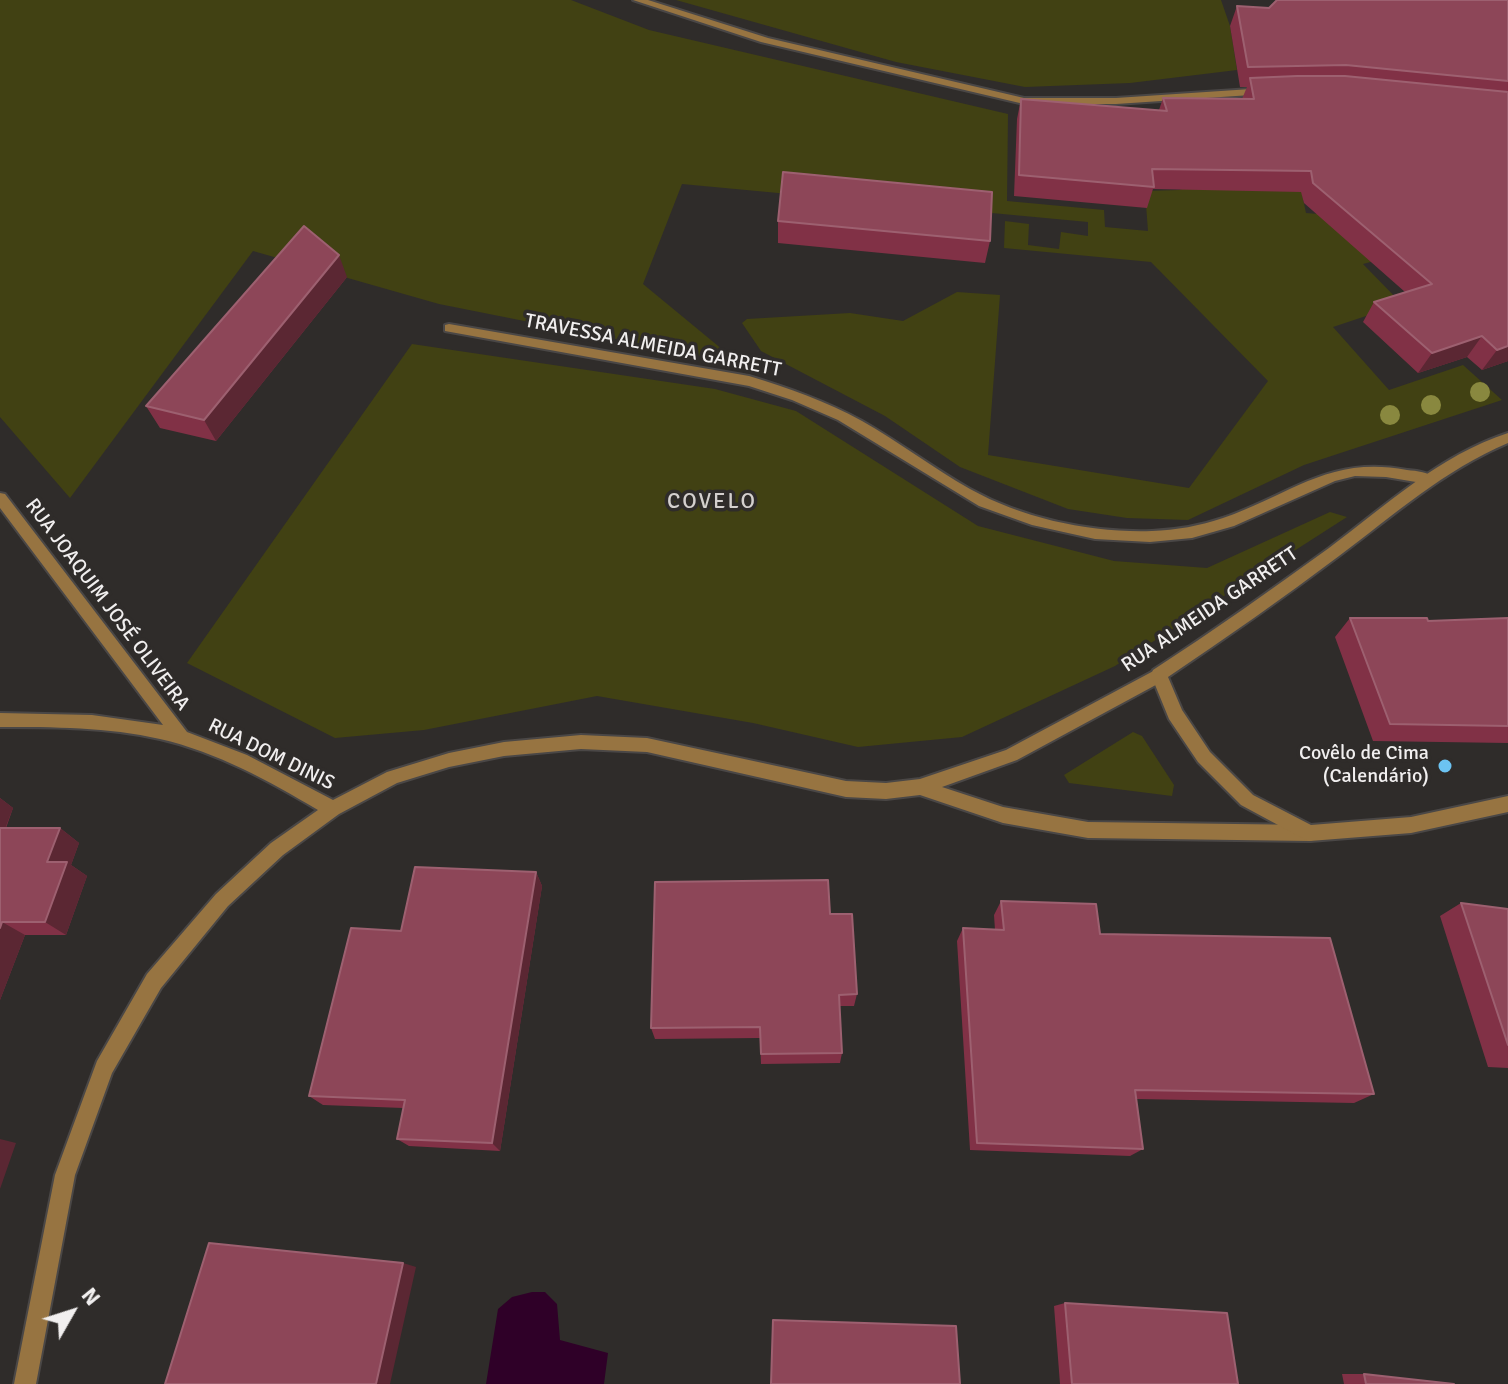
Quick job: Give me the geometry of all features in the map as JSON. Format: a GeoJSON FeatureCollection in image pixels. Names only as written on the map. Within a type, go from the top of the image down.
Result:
{"type":"FeatureCollection","features":[{"type":"Feature","properties":{"kind":"street"},"geometry":{"type":"LineString","coordinates":[[638,0],[765,40],[1024,101],[1116,101],[1274,91]]}},
{"type":"Feature","properties":{"kind":"street","name":"TRAVESSA ALMEIDA GARRETT"},"geometry":{"type":"LineString","coordinates":[[449,328],[749,381],[783,391],[830,409],[873,433],[941,479],[1000,509],[1073,528],[1126,536],[1199,533],[1238,520],[1342,473],[1370,470],[1428,479]]}},
{"type":"Feature","properties":{"kind":"street","name":"RUA ALMEIDA GARRETT"},"geometry":{"type":"LineString","coordinates":[[920,787],[1011,755],[1159,675],[1301,576],[1428,479],[1462,458],[1508,438]]}},
{"type":"Feature","properties":{"kind":"street","name":"RUA JOAQUIM JOSÉ OLIVEIRA"},"geometry":{"type":"LineString","coordinates":[[0,498],[181,737]]}},
{"type":"Feature","properties":{"kind":"street"},"geometry":{"type":"LineString","coordinates":[[1159,675],[1175,714],[1204,757],[1247,800],[1310,833]]}},
{"type":"Feature","properties":{"kind":"street","name":"RUA DOM DINIS"},"geometry":{"type":"LineString","coordinates":[[0,720],[106,724],[181,737],[246,763],[333,809]]}},
{"type":"Feature","properties":{"kind":"street"},"geometry":{"type":"LineString","coordinates":[[25,1384],[65,1175],[104,1068],[154,981],[222,900],[277,849],[333,809],[393,777],[449,760],[504,749],[581,742],[647,745],[846,789],[886,791],[920,787],[1003,815],[1088,830],[1310,833],[1411,825],[1508,804]]}},
{"type":"Feature","properties":{"kind":"shaded area"},"geometry":{"type":"Polygon","coordinates":[[[0,0],[571,0],[649,30],[1008,114],[1007,201],[1104,210],[1105,227],[1148,231],[1145,191],[1179,190],[1293,151],[1306,213],[1370,218],[1448,241],[1363,264],[1402,304],[1333,327],[1389,390],[1463,365],[1502,400],[1304,465],[1188,520],[1127,518],[1068,509],[960,467],[885,416],[761,351],[742,323],[747,319],[850,313],[903,321],[957,292],[1000,295],[988,455],[1189,488],[1268,381],[1151,262],[1004,248],[1005,221],[1029,224],[1028,245],[1059,249],[1061,232],[1088,236],[1088,222],[682,184],[643,284],[740,364],[439,304],[253,251],[70,498],[0,417],[0,0]]]}},
{"type":"Feature","properties":{"kind":"shaded area"},"geometry":{"type":"Polygon","coordinates":[[[676,0],[1221,0],[1230,26],[1237,70],[1130,83],[1025,87],[896,62],[676,0]]]}},
{"type":"Feature","properties":{"kind":"shaded area"},"geometry":{"type":"Polygon","coordinates":[[[412,344],[715,389],[796,411],[978,526],[1114,561],[1207,568],[1330,512],[1347,517],[1115,666],[962,737],[858,747],[753,723],[597,696],[424,730],[335,738],[187,663],[412,344]]]}},
{"type":"Feature","properties":{"kind":"shaded area"},"geometry":{"type":"Polygon","coordinates":[[[1133,732],[1142,736],[1174,785],[1172,796],[1069,783],[1064,775],[1133,732]]]}},
{"type":"Feature","properties":{"kind":"shaded area"},"geometry":{"type":"Polygon","coordinates":[[[545,1292],[557,1304],[560,1340],[608,1353],[604,1384],[486,1384],[498,1309],[512,1297],[545,1292]]]}},
{"type":"Feature","properties":{"kind":"building"},"geometry":{"type":"Polygon","coordinates":[[[1277,0],[1508,0],[1508,81],[1346,65],[1248,67],[1237,6],[1269,8],[1277,0]]]}},
{"type":"Feature","properties":{"kind":"building"},"geometry":{"type":"Polygon","coordinates":[[[1345,76],[1508,92],[1508,346],[1497,350],[1482,336],[1432,353],[1374,302],[1432,284],[1313,183],[1311,171],[1152,169],[1154,187],[1019,175],[1021,99],[1167,111],[1163,98],[1254,99],[1250,78],[1345,76]]]}},
{"type":"Feature","properties":{"kind":"building"},"geometry":{"type":"Polygon","coordinates":[[[783,172],[992,192],[990,241],[778,221],[783,172]]]}},
{"type":"Feature","properties":{"kind":"building"},"geometry":{"type":"Polygon","coordinates":[[[304,226],[339,255],[204,420],[146,406],[304,226]]]}},
{"type":"Feature","properties":{"kind":"building"},"geometry":{"type":"Polygon","coordinates":[[[1350,618],[1427,618],[1428,621],[1508,618],[1508,726],[1390,724],[1350,618]]]}},
{"type":"Feature","properties":{"kind":"building"},"geometry":{"type":"Polygon","coordinates":[[[0,828],[60,828],[47,862],[67,862],[45,922],[2,922],[0,928],[0,828]]]}},
{"type":"Feature","properties":{"kind":"building"},"geometry":{"type":"Polygon","coordinates":[[[415,867],[536,872],[492,1143],[397,1139],[405,1100],[309,1096],[351,928],[401,931],[415,867]]]}},
{"type":"Feature","properties":{"kind":"building"},"geometry":{"type":"Polygon","coordinates":[[[828,880],[830,914],[852,914],[857,994],[839,995],[842,1053],[761,1054],[760,1027],[651,1028],[655,882],[828,880]]]}},
{"type":"Feature","properties":{"kind":"building"},"geometry":{"type":"Polygon","coordinates":[[[1001,901],[1096,904],[1100,934],[1330,938],[1374,1094],[1135,1090],[1143,1149],[977,1143],[963,928],[1004,930],[1001,901]]]}},
{"type":"Feature","properties":{"kind":"building"},"geometry":{"type":"Polygon","coordinates":[[[1461,903],[1508,909],[1508,1045],[1461,903]]]}},
{"type":"Feature","properties":{"kind":"building"},"geometry":{"type":"Polygon","coordinates":[[[209,1243],[403,1263],[376,1384],[165,1384],[209,1243]]]}},
{"type":"Feature","properties":{"kind":"building"},"geometry":{"type":"Polygon","coordinates":[[[1065,1303],[1227,1313],[1238,1384],[1072,1384],[1065,1303]]]}},
{"type":"Feature","properties":{"kind":"building"},"geometry":{"type":"Polygon","coordinates":[[[773,1320],[956,1326],[960,1384],[771,1384],[773,1320]]]}},
{"type":"Feature","properties":{"kind":"building"},"geometry":{"type":"Polygon","coordinates":[[[1364,1374],[1454,1384],[1366,1384],[1364,1374]]]}},
{"type":"Feature","properties":{"kind":"place","name":"Covêlo de Cima (Calendário)"},"geometry":{"type":"Point","coordinates":[1445,766]}},
{"type":"Feature","properties":{"kind":"district","name":"COVELO"},"geometry":{"type":"Point","coordinates":[712,502]}}]}
